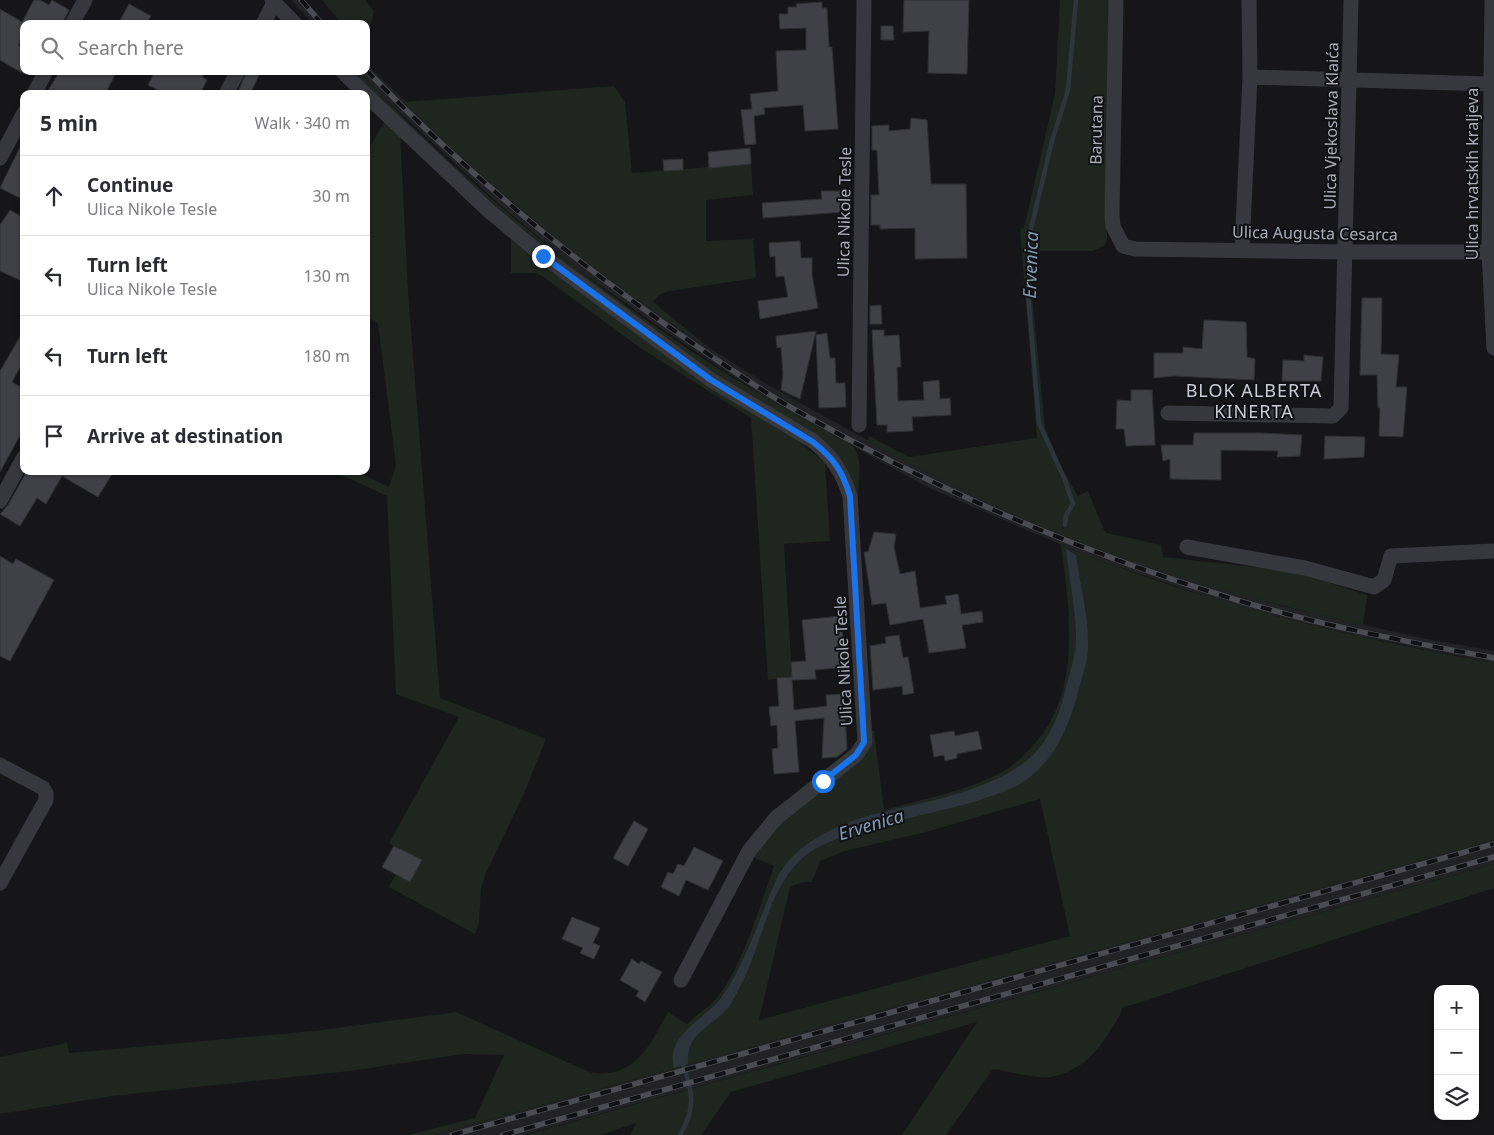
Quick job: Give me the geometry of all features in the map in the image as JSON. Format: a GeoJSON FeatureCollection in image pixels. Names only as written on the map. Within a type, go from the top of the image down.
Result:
{"type":"FeatureCollection","features":[{"type":"Feature","properties":{"kind":"street"},"geometry":{"type":"LineString","coordinates":[[74,20],[85,0]]}},
{"type":"Feature","properties":{"kind":"street","name":"Ulica Nikole Tesle"},"geometry":{"type":"LineString","coordinates":[[859,425],[864,0]]}},
{"type":"Feature","properties":{"kind":"street","name":"Barutana"},"geometry":{"type":"LineString","coordinates":[[1116,0],[1112,214],[1118,240],[1123,246],[1136,249]]}},
{"type":"Feature","properties":{"kind":"street"},"geometry":{"type":"LineString","coordinates":[[1242,249],[1250,77],[1250,0]]}},
{"type":"Feature","properties":{"kind":"street","name":"Ulica Vjekoslava Klaića"},"geometry":{"type":"LineString","coordinates":[[1346,252],[1351,0]]}},
{"type":"Feature","properties":{"kind":"street","name":"Ulica hrvatskih kraljeva"},"geometry":{"type":"LineString","coordinates":[[1492,0],[1490,84],[1494,348]]}},
{"type":"Feature","properties":{"kind":"street"},"geometry":{"type":"LineString","coordinates":[[265,20],[273,2],[290,20]]}},
{"type":"Feature","properties":{"kind":"street"},"geometry":{"type":"LineString","coordinates":[[36,90],[44,75]]}},
{"type":"Feature","properties":{"kind":"street"},"geometry":{"type":"LineString","coordinates":[[228,90],[236,75]]}},
{"type":"Feature","properties":{"kind":"street","name":"Ulica Nikole Tesle"},"geometry":{"type":"LineString","coordinates":[[346,75],[362,90]]}},
{"type":"Feature","properties":{"kind":"street"},"geometry":{"type":"LineString","coordinates":[[1250,77],[1490,84]]}},
{"type":"Feature","properties":{"kind":"street","name":"Ulica Nikole Tesle"},"geometry":{"type":"LineString","coordinates":[[370,98],[488,210],[543,256],[711,380],[805,436],[830,458],[843,474],[850,496],[864,742],[856,755],[776,818],[749,851],[680,980]]}},
{"type":"Feature","properties":{"kind":"street"},"geometry":{"type":"LineString","coordinates":[[0,158],[20,121]]}},
{"type":"Feature","properties":{"kind":"street","name":"Ulica Augusta Cesarca"},"geometry":{"type":"LineString","coordinates":[[1136,249],[1492,252]]}},
{"type":"Feature","properties":{"kind":"street"},"geometry":{"type":"LineString","coordinates":[[1168,413],[1332,416],[1342,408],[1346,252]]}},
{"type":"Feature","properties":{"kind":"street"},"geometry":{"type":"LineString","coordinates":[[0,501],[20,465]]}},
{"type":"Feature","properties":{"kind":"street"},"geometry":{"type":"LineString","coordinates":[[1187,547],[1305,568],[1374,587],[1384,580],[1391,556],[1494,551]]}},
{"type":"Feature","properties":{"kind":"street"},"geometry":{"type":"LineString","coordinates":[[0,765],[43,788],[46,793],[46,800],[0,883]]}},
{"type":"Feature","properties":{"kind":"shaded area"},"geometry":{"type":"Polygon","coordinates":[[[291,0],[305,0],[323,20],[309,20],[291,0]]]}},
{"type":"Feature","properties":{"kind":"shaded area"},"geometry":{"type":"Polygon","coordinates":[[[322,0],[365,0],[374,11],[370,25],[370,20],[339,20],[322,0]]]}},
{"type":"Feature","properties":{"kind":"shaded area"},"geometry":{"type":"Polygon","coordinates":[[[1060,0],[1110,0],[1107,240],[1104,246],[1093,251],[1030,251],[1032,295],[1045,428],[1061,467],[1078,496],[1088,491],[1107,533],[1161,545],[1163,557],[1280,570],[1306,575],[1367,595],[1363,625],[1205,584],[1089,546],[981,499],[867,441],[869,436],[909,457],[1037,438],[1020,229],[1024,228],[1055,94],[1060,0]]]}},
{"type":"Feature","properties":{"kind":"shaded area"},"geometry":{"type":"Polygon","coordinates":[[[370,68],[518,208],[616,284],[684,332],[770,386],[898,457],[1051,530],[1096,548],[1282,606],[1422,638],[1494,651],[1494,663],[1354,635],[1238,607],[1092,558],[929,488],[774,403],[665,331],[573,266],[500,205],[362,75],[370,75],[370,68]]]}},
{"type":"Feature","properties":{"kind":"shaded area"},"geometry":{"type":"Polygon","coordinates":[[[354,75],[362,75],[411,125],[468,178],[528,229],[653,325],[719,369],[851,444],[858,455],[859,462],[858,498],[854,498],[843,465],[695,362],[524,235],[354,75]]]}},
{"type":"Feature","properties":{"kind":"shaded area"},"geometry":{"type":"Polygon","coordinates":[[[614,86],[625,102],[632,173],[751,164],[753,195],[706,200],[706,241],[753,239],[756,278],[669,291],[659,295],[653,302],[712,350],[630,294],[551,234],[476,170],[404,102],[614,86]]]}},
{"type":"Feature","properties":{"kind":"shaded area"},"geometry":{"type":"Polygon","coordinates":[[[385,121],[400,133],[408,292],[440,698],[546,739],[522,798],[486,873],[481,888],[479,923],[475,934],[389,887],[396,874],[410,882],[421,861],[389,843],[459,717],[396,694],[387,496],[342,475],[364,475],[389,487],[396,465],[378,323],[370,319],[370,146],[385,121]]]}},
{"type":"Feature","properties":{"kind":"shaded area"},"geometry":{"type":"Polygon","coordinates":[[[511,235],[797,440],[825,463],[830,541],[784,544],[792,677],[768,680],[751,418],[639,347],[542,276],[535,273],[511,273],[511,235]]]}},
{"type":"Feature","properties":{"kind":"shaded area"},"geometry":{"type":"Polygon","coordinates":[[[1061,545],[1166,584],[1274,616],[1383,642],[1494,663],[1494,840],[434,1135],[408,1135],[475,1118],[504,1055],[462,1054],[350,1071],[112,1096],[0,1114],[0,1057],[67,1043],[69,1053],[314,1031],[456,1012],[589,1072],[604,1073],[617,1071],[629,1066],[647,1048],[668,1012],[687,1024],[710,1005],[723,990],[749,938],[774,866],[751,856],[776,825],[871,731],[874,731],[884,810],[945,794],[990,778],[1011,766],[1030,749],[1047,728],[1058,704],[1065,679],[1069,652],[1069,625],[1061,545]],[[1040,799],[926,832],[845,851],[820,861],[812,882],[803,882],[790,887],[759,1020],[1070,936],[1040,799]]]}},
{"type":"Feature","properties":{"kind":"shaded area"},"geometry":{"type":"Polygon","coordinates":[[[1494,840],[1494,864],[524,1135],[434,1135],[1494,840]]]}},
{"type":"Feature","properties":{"kind":"shaded area"},"geometry":{"type":"Polygon","coordinates":[[[1494,864],[1494,888],[1122,1008],[1120,1015],[1093,1054],[1064,1074],[1038,1077],[993,1069],[946,1135],[902,1135],[977,1022],[731,1092],[701,1135],[630,1135],[636,1123],[600,1135],[526,1135],[1494,864]]]}},
{"type":"Feature","properties":{"kind":"water"},"geometry":{"type":"Polygon","coordinates":[[[1066,549],[1076,555],[1086,613],[1088,652],[1085,669],[1067,726],[1043,765],[1031,776],[1008,790],[971,803],[844,836],[815,849],[805,856],[782,883],[774,899],[749,967],[731,1003],[720,1016],[695,1038],[688,1054],[688,1064],[674,1068],[673,1056],[675,1046],[680,1037],[713,1007],[730,985],[746,954],[779,874],[799,851],[811,841],[839,826],[883,812],[944,798],[985,784],[1022,764],[1042,745],[1059,713],[1075,648],[1076,635],[1066,549]]]}},
{"type":"Feature","properties":{"kind":"building"},"geometry":{"type":"Polygon","coordinates":[[[34,0],[40,0],[49,5],[52,0],[69,10],[64,20],[23,20],[34,0]]]}},
{"type":"Feature","properties":{"kind":"building"},"geometry":{"type":"Polygon","coordinates":[[[904,0],[969,0],[967,74],[928,73],[929,31],[903,32],[904,0]]]}},
{"type":"Feature","properties":{"kind":"building"},"geometry":{"type":"Polygon","coordinates":[[[822,2],[822,8],[827,8],[829,47],[832,47],[838,129],[805,131],[803,105],[764,108],[765,114],[754,116],[756,144],[745,145],[741,110],[752,109],[750,94],[778,91],[776,51],[806,50],[806,28],[780,29],[779,14],[788,14],[788,7],[797,7],[796,4],[822,2]]]}},
{"type":"Feature","properties":{"kind":"building"},"geometry":{"type":"Polygon","coordinates":[[[129,4],[151,16],[148,20],[120,20],[129,4]]]}},
{"type":"Feature","properties":{"kind":"building"},"geometry":{"type":"Polygon","coordinates":[[[0,9],[20,21],[20,41],[18,45],[20,46],[20,72],[0,60],[0,9]]]}},
{"type":"Feature","properties":{"kind":"building"},"geometry":{"type":"Polygon","coordinates":[[[881,26],[893,26],[894,40],[881,40],[881,26]]]}},
{"type":"Feature","properties":{"kind":"building"},"geometry":{"type":"Polygon","coordinates":[[[58,75],[115,75],[107,90],[48,90],[58,75]]]}},
{"type":"Feature","properties":{"kind":"building"},"geometry":{"type":"Polygon","coordinates":[[[153,75],[203,75],[202,77],[207,80],[202,90],[158,90],[148,85],[153,75]]]}},
{"type":"Feature","properties":{"kind":"building"},"geometry":{"type":"Polygon","coordinates":[[[245,75],[259,75],[252,90],[239,90],[245,75]]]}},
{"type":"Feature","properties":{"kind":"building"},"geometry":{"type":"Polygon","coordinates":[[[911,118],[927,120],[931,184],[966,184],[967,258],[915,259],[915,228],[880,229],[880,225],[871,225],[871,195],[879,195],[877,150],[872,150],[872,126],[889,125],[889,131],[910,129],[911,118]]]}},
{"type":"Feature","properties":{"kind":"building"},"geometry":{"type":"Polygon","coordinates":[[[20,147],[20,198],[0,188],[20,147]]]}},
{"type":"Feature","properties":{"kind":"building"},"geometry":{"type":"Polygon","coordinates":[[[750,148],[751,164],[709,168],[708,152],[750,148]]]}},
{"type":"Feature","properties":{"kind":"building"},"geometry":{"type":"Polygon","coordinates":[[[683,159],[683,170],[664,171],[663,160],[683,159]]]}},
{"type":"Feature","properties":{"kind":"building"},"geometry":{"type":"Polygon","coordinates":[[[821,191],[844,191],[844,212],[763,218],[762,203],[822,199],[821,191]]]}},
{"type":"Feature","properties":{"kind":"building"},"geometry":{"type":"Polygon","coordinates":[[[10,210],[20,216],[20,280],[0,271],[0,225],[10,210]]]}},
{"type":"Feature","properties":{"kind":"building"},"geometry":{"type":"Polygon","coordinates":[[[800,241],[801,258],[812,258],[812,275],[818,308],[760,319],[758,301],[788,297],[784,276],[776,277],[775,256],[770,257],[769,243],[800,241]]]}},
{"type":"Feature","properties":{"kind":"building"},"geometry":{"type":"Polygon","coordinates":[[[1362,298],[1382,298],[1381,354],[1399,355],[1396,387],[1407,387],[1403,437],[1379,436],[1380,408],[1378,408],[1377,375],[1360,375],[1362,298]]]}},
{"type":"Feature","properties":{"kind":"building"},"geometry":{"type":"Polygon","coordinates":[[[881,305],[882,324],[870,324],[870,306],[881,305]]]}},
{"type":"Feature","properties":{"kind":"building"},"geometry":{"type":"Polygon","coordinates":[[[1204,320],[1246,322],[1247,357],[1255,359],[1254,380],[1174,376],[1154,378],[1154,353],[1183,353],[1183,347],[1202,349],[1204,320]]]}},
{"type":"Feature","properties":{"kind":"building"},"geometry":{"type":"Polygon","coordinates":[[[872,330],[884,330],[884,336],[899,335],[901,367],[897,367],[898,401],[924,400],[923,382],[939,380],[940,399],[950,398],[951,415],[912,417],[913,431],[887,432],[887,425],[877,425],[872,330]]]}},
{"type":"Feature","properties":{"kind":"building"},"geometry":{"type":"Polygon","coordinates":[[[816,331],[800,399],[781,390],[783,374],[781,347],[777,348],[776,336],[816,331]]]}},
{"type":"Feature","properties":{"kind":"building"},"geometry":{"type":"Polygon","coordinates":[[[827,333],[830,358],[835,358],[836,383],[845,383],[846,407],[819,408],[816,335],[827,333]]]}},
{"type":"Feature","properties":{"kind":"building"},"geometry":{"type":"Polygon","coordinates":[[[20,337],[20,367],[12,382],[20,387],[20,435],[0,472],[0,371],[20,337]]]}},
{"type":"Feature","properties":{"kind":"building"},"geometry":{"type":"Polygon","coordinates":[[[1304,355],[1323,357],[1321,381],[1282,381],[1283,360],[1304,361],[1304,355]]]}},
{"type":"Feature","properties":{"kind":"building"},"geometry":{"type":"Polygon","coordinates":[[[1131,390],[1152,390],[1155,445],[1126,446],[1124,429],[1116,429],[1117,400],[1131,401],[1131,390]]]}},
{"type":"Feature","properties":{"kind":"building"},"geometry":{"type":"Polygon","coordinates":[[[1194,433],[1302,435],[1300,456],[1277,457],[1278,451],[1221,450],[1221,480],[1170,479],[1170,459],[1163,461],[1161,445],[1193,445],[1194,433]]]}},
{"type":"Feature","properties":{"kind":"building"},"geometry":{"type":"Polygon","coordinates":[[[1325,436],[1365,437],[1364,457],[1324,459],[1325,436]]]}},
{"type":"Feature","properties":{"kind":"building"},"geometry":{"type":"Polygon","coordinates":[[[25,475],[112,475],[98,497],[62,476],[46,504],[37,498],[20,526],[0,514],[8,505],[25,475]]]}},
{"type":"Feature","properties":{"kind":"building"},"geometry":{"type":"Polygon","coordinates":[[[874,532],[896,534],[894,547],[900,574],[915,571],[920,608],[947,604],[945,596],[958,594],[961,614],[982,611],[983,622],[962,625],[966,648],[929,653],[923,619],[890,625],[886,603],[872,605],[864,552],[868,552],[874,532]]]}},
{"type":"Feature","properties":{"kind":"building"},"geometry":{"type":"Polygon","coordinates":[[[0,556],[13,564],[16,559],[54,580],[10,661],[0,656],[0,556]]]}},
{"type":"Feature","properties":{"kind":"building"},"geometry":{"type":"Polygon","coordinates":[[[841,616],[845,667],[815,670],[816,679],[792,680],[794,710],[827,706],[826,695],[844,694],[847,749],[837,757],[822,758],[824,718],[795,721],[799,772],[774,774],[772,749],[778,748],[777,725],[771,726],[769,707],[779,706],[777,678],[792,677],[791,662],[806,661],[802,620],[841,616]]]}},
{"type":"Feature","properties":{"kind":"building"},"geometry":{"type":"Polygon","coordinates":[[[899,635],[903,658],[908,657],[914,693],[903,695],[902,686],[873,690],[870,646],[886,643],[885,637],[899,635]]]}},
{"type":"Feature","properties":{"kind":"building"},"geometry":{"type":"Polygon","coordinates":[[[954,731],[955,736],[978,731],[982,749],[957,754],[957,758],[945,761],[944,755],[934,757],[930,735],[954,731]]]}},
{"type":"Feature","properties":{"kind":"building"},"geometry":{"type":"Polygon","coordinates":[[[634,821],[648,829],[628,866],[613,858],[634,821]]]}},
{"type":"Feature","properties":{"kind":"building"},"geometry":{"type":"Polygon","coordinates":[[[394,846],[422,860],[410,882],[382,867],[394,846]]]}},
{"type":"Feature","properties":{"kind":"building"},"geometry":{"type":"Polygon","coordinates":[[[694,847],[723,861],[708,890],[686,880],[679,896],[661,887],[668,872],[673,874],[678,864],[684,866],[694,847]]]}},
{"type":"Feature","properties":{"kind":"building"},"geometry":{"type":"Polygon","coordinates":[[[572,917],[600,928],[593,943],[600,946],[594,959],[580,953],[583,948],[562,939],[572,917]]]}},
{"type":"Feature","properties":{"kind":"building"},"geometry":{"type":"Polygon","coordinates":[[[632,959],[639,964],[641,961],[662,972],[645,1002],[636,996],[639,991],[620,980],[632,959]]]}},
{"type":"Feature","properties":{"kind":"waterway","name":"Ervenica"},"geometry":{"type":"LineString","coordinates":[[1065,525],[1066,515],[1073,504],[1065,480],[1039,423],[1028,293],[1030,233],[1052,141],[1068,90],[1076,0]]}},
{"type":"Feature","properties":{"kind":"waterway","name":"Ervenica"},"geometry":{"type":"LineString","coordinates":[[680,1135],[691,1107],[690,1090],[682,1061]]}},
{"type":"Feature","properties":{"kind":"railway"},"geometry":{"type":"LineString","coordinates":[[301,0],[318,20]]}},
{"type":"Feature","properties":{"kind":"railway"},"geometry":{"type":"LineString","coordinates":[[370,74],[483,181],[523,216],[607,282],[759,388],[852,441],[1014,519],[1070,542],[1183,583],[1271,610],[1334,626],[1494,658]]}},
{"type":"Feature","properties":{"kind":"railway"},"geometry":{"type":"LineString","coordinates":[[452,1135],[1494,844]]}},
{"type":"Feature","properties":{"kind":"railway"},"geometry":{"type":"LineString","coordinates":[[503,1135],[1494,857]]}},
{"type":"Feature","properties":{"kind":"district","name":"BLOK ALBERTA KINERTA"},"geometry":{"type":"Point","coordinates":[1254,401]}},
{"type":"Feature","properties":{"kind":"route"},"geometry":{"type":"LineString","coordinates":[[543,256],[711,380],[813,442],[824,451],[843,474],[850,496],[865,726],[864,742],[856,755],[823,781]]}}]}
